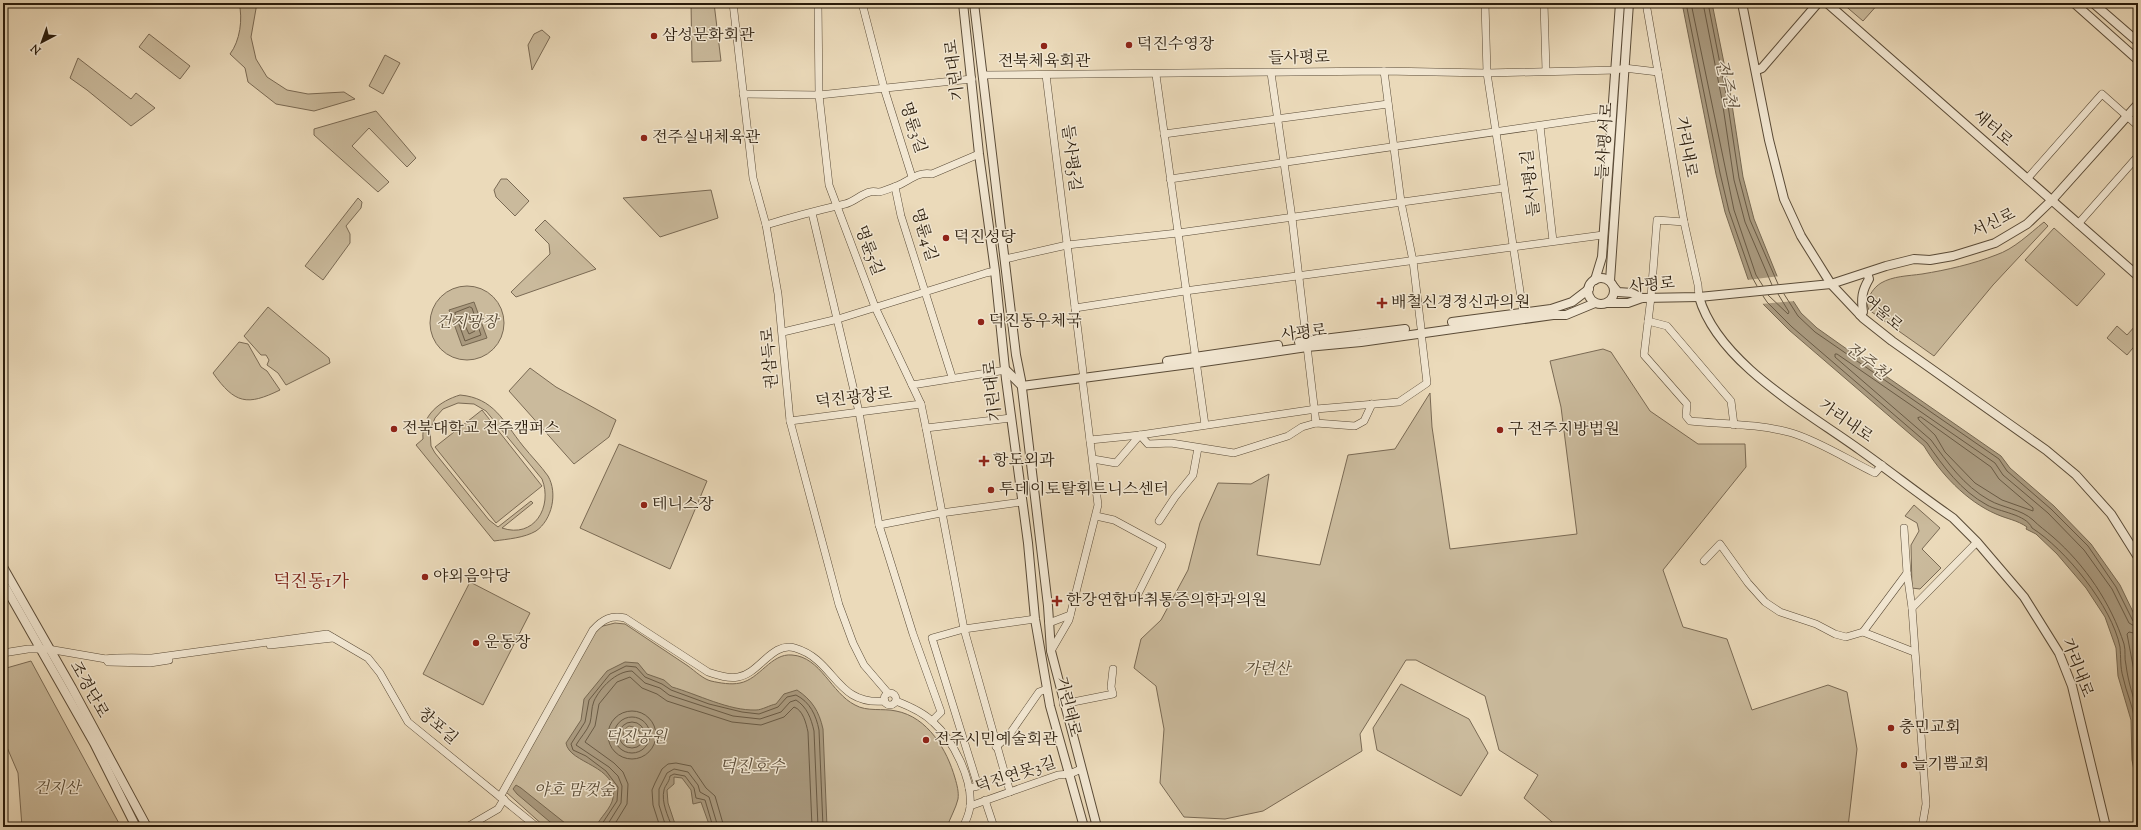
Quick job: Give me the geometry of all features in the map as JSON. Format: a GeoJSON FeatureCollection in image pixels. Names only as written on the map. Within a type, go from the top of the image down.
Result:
{"type":"FeatureCollection","features":[{"type":"Feature","properties":{"kind":"street","name":"권삼득로"},"geometry":{"type":"LineString","coordinates":[[733,3],[753,178],[766,225],[783,332],[790,421],[840,604],[851,636],[864,665],[888,693],[894,694],[896,701]]}},
{"type":"Feature","properties":{"kind":"street","name":"명륜3길"},"geometry":{"type":"LineString","coordinates":[[862,3],[884,88],[912,177]]}},
{"type":"Feature","properties":{"kind":"street","name":"기린대로"},"geometry":{"type":"LineString","coordinates":[[962,3],[972,79],[979,154],[995,271],[1006,380],[1028,543],[1035,619],[1047,690],[1084,827]]}},
{"type":"Feature","properties":{"kind":"street","name":"기린대로"},"geometry":{"type":"LineString","coordinates":[[974,3],[1049,622],[1051,651],[1063,704],[1097,827]]}},
{"type":"Feature","properties":{"kind":"street","name":"들사평1길"},"geometry":{"type":"LineString","coordinates":[[1485,3],[1487,73],[1523,312]]}},
{"type":"Feature","properties":{"kind":"street"},"geometry":{"type":"LineString","coordinates":[[1544,3],[1546,71]]}},
{"type":"Feature","properties":{"kind":"street","name":"들사평서로"},"geometry":{"type":"LineString","coordinates":[[1612,284],[1620,69],[1620,3]]}},
{"type":"Feature","properties":{"kind":"street","name":"들사평서로"},"geometry":{"type":"LineString","coordinates":[[1603,248],[1611,115],[1620,69],[1629,3]]}},
{"type":"Feature","properties":{"kind":"street","name":"가리내로"},"geometry":{"type":"LineString","coordinates":[[1646,3],[1684,222],[1699,297],[1704,312],[1716,333],[1748,369],[1882,465],[1952,518],[1977,542],[2024,598],[2059,653],[2072,686],[2106,827]]}},
{"type":"Feature","properties":{"kind":"street","name":"여울로"},"geometry":{"type":"LineString","coordinates":[[1742,3],[1769,140],[1784,199],[1801,236],[1831,284],[1860,315],[1892,341],[2046,450],[2076,475],[2111,514],[2138,557]]}},
{"type":"Feature","properties":{"kind":"street"},"geometry":{"type":"LineString","coordinates":[[1756,70],[1762,68],[1818,3]]}},
{"type":"Feature","properties":{"kind":"street","name":"새터로"},"geometry":{"type":"LineString","coordinates":[[1827,3],[2138,276]]}},
{"type":"Feature","properties":{"kind":"street"},"geometry":{"type":"LineString","coordinates":[[2074,3],[2138,60]]}},
{"type":"Feature","properties":{"kind":"street"},"geometry":{"type":"LineString","coordinates":[[2093,3],[2138,42]]}},
{"type":"Feature","properties":{"kind":"street"},"geometry":{"type":"LineString","coordinates":[[818,4],[819,95],[829,185],[836,205]]}},
{"type":"Feature","properties":{"kind":"street","name":"들사평로"},"geometry":{"type":"LineString","coordinates":[[983,75],[1156,75],[1384,71],[1487,73],[1620,69],[1658,72]]}},
{"type":"Feature","properties":{"kind":"street"},"geometry":{"type":"LineString","coordinates":[[1090,440],[1140,435],[1204,424],[1316,409],[1399,402],[1426,383],[1413,261],[1401,202],[1384,71]]}},
{"type":"Feature","properties":{"kind":"street"},"geometry":{"type":"LineString","coordinates":[[1271,73],[1285,162],[1316,409],[1316,423]]}},
{"type":"Feature","properties":{"kind":"street","name":"들사평5길"},"geometry":{"type":"LineString","coordinates":[[1046,75],[1098,505],[1070,615],[1051,651]]}},
{"type":"Feature","properties":{"kind":"street"},"geometry":{"type":"LineString","coordinates":[[1156,75],[1204,424]]}},
{"type":"Feature","properties":{"kind":"street","name":"명륜3길"},"geometry":{"type":"LineString","coordinates":[[743,94],[819,95],[972,79]]}},
{"type":"Feature","properties":{"kind":"street"},"geometry":{"type":"LineString","coordinates":[[2027,179],[2102,94],[2138,126]]}},
{"type":"Feature","properties":{"kind":"street"},"geometry":{"type":"LineString","coordinates":[[1164,134],[1279,120],[1388,104]]}},
{"type":"Feature","properties":{"kind":"street","name":"서신로"},"geometry":{"type":"LineString","coordinates":[[1713,296],[1831,284],[1886,266],[1914,259],[1930,260],[1954,256],[1995,243],[2027,224],[2052,200],[2138,104]]}},
{"type":"Feature","properties":{"kind":"street"},"geometry":{"type":"LineString","coordinates":[[1540,126],[1611,115]]}},
{"type":"Feature","properties":{"kind":"street","name":"들사평1길"},"geometry":{"type":"LineString","coordinates":[[1170,179],[1221,170],[1540,126],[1553,242]]}},
{"type":"Feature","properties":{"kind":"street"},"geometry":{"type":"LineString","coordinates":[[766,225],[836,205],[846,204],[872,191],[877,192],[895,186],[909,181],[912,177],[926,172],[932,174],[979,154]]}},
{"type":"Feature","properties":{"kind":"street"},"geometry":{"type":"LineString","coordinates":[[2078,224],[2138,156]]}},
{"type":"Feature","properties":{"kind":"street","name":"명륜4길"},"geometry":{"type":"LineString","coordinates":[[895,186],[901,216],[926,292]]}},
{"type":"Feature","properties":{"kind":"street","name":"들사평1길"},"geometry":{"type":"LineString","coordinates":[[1067,245],[1178,233],[1504,188]]}},
{"type":"Feature","properties":{"kind":"street","name":"명륜5길"},"geometry":{"type":"LineString","coordinates":[[836,205],[875,307],[912,385]]}},
{"type":"Feature","properties":{"kind":"street"},"geometry":{"type":"LineString","coordinates":[[812,213],[859,412],[879,525],[913,634],[941,712]]}},
{"type":"Feature","properties":{"kind":"street"},"geometry":{"type":"LineString","coordinates":[[1684,222],[1657,220],[1651,297],[1644,354],[1687,404],[1686,416],[1690,421],[1776,429],[1794,434],[1830,450],[1875,473],[1882,465]]}},
{"type":"Feature","properties":{"kind":"street"},"geometry":{"type":"LineString","coordinates":[[1075,308],[1185,291],[1239,285],[1361,267],[1603,235]]}},
{"type":"Feature","properties":{"kind":"street"},"geometry":{"type":"LineString","coordinates":[[1005,259],[1067,245]]}},
{"type":"Feature","properties":{"kind":"street","name":"사평로"},"geometry":{"type":"LineString","coordinates":[[1421,330],[1523,312],[1551,309],[1565,304],[1580,297],[1589,289],[1595,280],[1602,257],[1603,248]]}},
{"type":"Feature","properties":{"kind":"street"},"geometry":{"type":"LineString","coordinates":[[783,332],[838,319],[995,271]]}},
{"type":"Feature","properties":{"kind":"street"},"geometry":{"type":"LineString","coordinates":[[1860,315],[1863,312],[1861,297],[1869,279],[1867,273]]}},
{"type":"Feature","properties":{"kind":"street","name":"사평로"},"geometry":{"type":"LineString","coordinates":[[1595,280],[1603,278],[1612,284],[1614,295],[1607,303]]}},
{"type":"Feature","properties":{"kind":"street"},"geometry":{"type":"LineString","coordinates":[[1612,284],[1618,292],[1632,293],[1642,298]]}},
{"type":"Feature","properties":{"kind":"street"},"geometry":{"type":"LineString","coordinates":[[1589,289],[1590,297],[1595,303]]}},
{"type":"Feature","properties":{"kind":"street"},"geometry":{"type":"LineString","coordinates":[[926,292],[952,377]]}},
{"type":"Feature","properties":{"kind":"street","name":"사평로"},"geometry":{"type":"LineString","coordinates":[[1006,380],[1020,382],[1083,375],[1307,344],[1553,314],[1566,315],[1595,303],[1628,302],[1651,297],[1713,296]]}},
{"type":"Feature","properties":{"kind":"street"},"geometry":{"type":"LineString","coordinates":[[1648,321],[1667,326],[1730,401],[1734,425]]}},
{"type":"Feature","properties":{"kind":"street"},"geometry":{"type":"LineString","coordinates":[[1006,370],[1020,382]]}},
{"type":"Feature","properties":{"kind":"street","name":"덕진광장로"},"geometry":{"type":"LineString","coordinates":[[1006,370],[952,377],[912,385],[922,404],[964,629],[996,747],[1010,792]]}},
{"type":"Feature","properties":{"kind":"street","name":"덕진광장로"},"geometry":{"type":"LineString","coordinates":[[790,421],[922,404]]}},
{"type":"Feature","properties":{"kind":"street"},"geometry":{"type":"LineString","coordinates":[[1140,435],[1148,444],[1171,443],[1234,453],[1288,436],[1302,427],[1316,423],[1355,426],[1364,421],[1372,404]]}},
{"type":"Feature","properties":{"kind":"street"},"geometry":{"type":"LineString","coordinates":[[926,428],[1011,418]]}},
{"type":"Feature","properties":{"kind":"street"},"geometry":{"type":"LineString","coordinates":[[1093,459],[1116,463],[1140,435]]}},
{"type":"Feature","properties":{"kind":"street"},"geometry":{"type":"LineString","coordinates":[[1160,521],[1175,497],[1193,475],[1198,448]]}},
{"type":"Feature","properties":{"kind":"street"},"geometry":{"type":"LineString","coordinates":[[879,525],[942,513],[1022,502]]}},
{"type":"Feature","properties":{"kind":"street"},"geometry":{"type":"LineString","coordinates":[[1096,516],[1114,520],[1162,546],[1137,596]]}},
{"type":"Feature","properties":{"kind":"street"},"geometry":{"type":"LineString","coordinates":[[1904,528],[1907,573],[1912,608],[1926,804],[1922,827]]}},
{"type":"Feature","properties":{"kind":"street"},"geometry":{"type":"LineString","coordinates":[[1912,608],[1977,542]]}},
{"type":"Feature","properties":{"kind":"street"},"geometry":{"type":"LineString","coordinates":[[1704,561],[1720,544],[1748,583],[1766,602],[1780,612],[1816,624],[1834,634],[1846,637],[1863,632],[1907,573]]}},
{"type":"Feature","properties":{"kind":"street","name":"조경단로"},"geometry":{"type":"LineString","coordinates":[[3,567],[136,827]]}},
{"type":"Feature","properties":{"kind":"street","name":"조경단로"},"geometry":{"type":"LineString","coordinates":[[3,583],[44,649],[72,688],[147,827]]}},
{"type":"Feature","properties":{"kind":"street"},"geometry":{"type":"LineString","coordinates":[[1049,622],[1070,615]]}},
{"type":"Feature","properties":{"kind":"street"},"geometry":{"type":"LineString","coordinates":[[467,827],[498,809],[502,798],[593,630],[600,622],[609,617],[625,618],[708,672],[723,677],[737,678],[749,673],[771,655],[785,647],[794,648],[816,659],[854,697],[870,702],[885,701],[888,693]]}},
{"type":"Feature","properties":{"kind":"street"},"geometry":{"type":"LineString","coordinates":[[969,788],[978,786],[953,711],[932,638],[964,629],[1035,619]]}},
{"type":"Feature","properties":{"kind":"street"},"geometry":{"type":"LineString","coordinates":[[1863,632],[1914,652]]}},
{"type":"Feature","properties":{"kind":"street","name":"창포길"},"geometry":{"type":"LineString","coordinates":[[3,653],[44,649],[106,659],[110,657],[127,659],[152,658],[319,634],[328,634],[368,658],[380,673],[408,722],[537,827]]}},
{"type":"Feature","properties":{"kind":"street"},"geometry":{"type":"LineString","coordinates":[[1063,704],[1114,694],[1111,687],[1113,669]]}},
{"type":"Feature","properties":{"kind":"street"},"geometry":{"type":"LineString","coordinates":[[996,747],[1009,735],[1039,692],[1047,690]]}},
{"type":"Feature","properties":{"kind":"street","name":"권삼득로"},"geometry":{"type":"LineString","coordinates":[[885,701],[891,705],[896,701]]}},
{"type":"Feature","properties":{"kind":"street","name":"권삼득로"},"geometry":{"type":"LineString","coordinates":[[896,701],[910,707],[932,721],[951,742],[960,761],[969,788],[970,806],[963,827]]}},
{"type":"Feature","properties":{"kind":"street"},"geometry":{"type":"LineString","coordinates":[[932,721],[941,712],[953,711]]}},
{"type":"Feature","properties":{"kind":"street"},"geometry":{"type":"LineString","coordinates":[[1070,774],[1081,769]]}},
{"type":"Feature","properties":{"kind":"street","name":"덕진연못3길"},"geometry":{"type":"LineString","coordinates":[[970,806],[1058,775],[1070,774]]}},
{"type":"Feature","properties":{"kind":"street"},"geometry":{"type":"LineString","coordinates":[[985,800],[994,827]]}},
{"type":"Feature","properties":{"kind":"green space"},"geometry":{"type":"Polygon","coordinates":[[[239,3],[257,3],[251,37],[256,59],[267,77],[287,90],[308,94],[344,92],[355,99],[314,111],[276,104],[248,82],[245,68],[230,54],[236,43],[240,30],[241,16],[239,3]]]}},
{"type":"Feature","properties":{"kind":"green space"},"geometry":{"type":"Polygon","coordinates":[[[691,3],[714,3],[721,61],[692,62],[691,3]]]}},
{"type":"Feature","properties":{"kind":"green space"},"geometry":{"type":"Polygon","coordinates":[[[1842,3],[1879,3],[1863,21],[1842,3]]]}},
{"type":"Feature","properties":{"kind":"green space"},"geometry":{"type":"Polygon","coordinates":[[[542,30],[550,37],[532,70],[528,45],[534,34],[542,30]]]}},
{"type":"Feature","properties":{"kind":"green space"},"geometry":{"type":"Polygon","coordinates":[[[149,34],[190,66],[180,79],[139,47],[149,34]]]}},
{"type":"Feature","properties":{"kind":"green space"},"geometry":{"type":"Polygon","coordinates":[[[385,55],[400,63],[383,94],[369,86],[385,55]]]}},
{"type":"Feature","properties":{"kind":"green space"},"geometry":{"type":"Polygon","coordinates":[[[78,58],[131,99],[136,93],[155,108],[131,126],[70,78],[78,58]]]}},
{"type":"Feature","properties":{"kind":"green space"},"geometry":{"type":"Polygon","coordinates":[[[376,111],[416,158],[407,167],[369,128],[352,146],[389,182],[378,192],[314,135],[314,129],[376,111]]]}},
{"type":"Feature","properties":{"kind":"green space"},"geometry":{"type":"Polygon","coordinates":[[[501,179],[507,179],[529,201],[515,216],[496,197],[494,190],[501,179]]]}},
{"type":"Feature","properties":{"kind":"green space"},"geometry":{"type":"Polygon","coordinates":[[[711,190],[718,218],[660,237],[623,198],[711,190]]]}},
{"type":"Feature","properties":{"kind":"green space"},"geometry":{"type":"Polygon","coordinates":[[[358,198],[362,202],[361,208],[346,226],[350,234],[350,243],[323,280],[305,266],[358,198]]]}},
{"type":"Feature","properties":{"kind":"green space"},"geometry":{"type":"Polygon","coordinates":[[[545,220],[596,269],[516,297],[511,292],[550,254],[549,244],[535,230],[545,220]]]}},
{"type":"Feature","properties":{"kind":"green space"},"geometry":{"type":"Polygon","coordinates":[[[2044,222],[2048,226],[1993,285],[1934,356],[1869,310],[1866,302],[1870,294],[1881,283],[1896,278],[1960,266],[1996,255],[2015,245],[2044,222]]]}},
{"type":"Feature","properties":{"kind":"green space"},"geometry":{"type":"Polygon","coordinates":[[[2054,228],[2105,274],[2077,306],[2025,260],[2054,228]]]}},
{"type":"Feature","properties":{"kind":"green space","name":"건지광장"},"geometry":{"type":"Polygon","coordinates":[[[460,286],[474,286],[488,292],[498,302],[504,316],[502,337],[498,344],[488,354],[474,360],[460,360],[446,354],[436,344],[430,330],[430,316],[436,302],[446,292],[460,286]]]}},
{"type":"Feature","properties":{"kind":"green space"},"geometry":{"type":"Polygon","coordinates":[[[268,307],[329,358],[330,363],[286,385],[278,373],[267,365],[269,360],[266,355],[261,355],[244,336],[268,307]]]}},
{"type":"Feature","properties":{"kind":"green space"},"geometry":{"type":"Polygon","coordinates":[[[2136,325],[2138,326],[2138,342],[2127,355],[2107,338],[2117,326],[2127,335],[2136,325]]]}},
{"type":"Feature","properties":{"kind":"green space"},"geometry":{"type":"Polygon","coordinates":[[[239,342],[248,344],[261,367],[267,371],[280,390],[269,395],[250,400],[235,396],[221,383],[213,373],[239,342]]]}},
{"type":"Feature","properties":{"kind":"green space","name":"가련산"},"geometry":{"type":"Polygon","coordinates":[[[1603,349],[1611,352],[1650,411],[1698,444],[1745,444],[1746,467],[1663,570],[1683,627],[1727,639],[1752,710],[1828,685],[1847,692],[1857,749],[1848,827],[1558,827],[1524,798],[1538,775],[1499,750],[1485,696],[1416,660],[1406,660],[1360,734],[1362,751],[1263,811],[1225,819],[1184,817],[1160,783],[1164,729],[1156,686],[1134,668],[1141,639],[1161,620],[1188,570],[1200,523],[1218,483],[1251,484],[1269,474],[1257,555],[1320,565],[1348,455],[1395,449],[1430,393],[1432,427],[1450,549],[1577,534],[1561,407],[1550,361],[1603,349]]]}},
{"type":"Feature","properties":{"kind":"green space"},"geometry":{"type":"Polygon","coordinates":[[[530,368],[556,387],[616,420],[609,437],[574,464],[509,391],[530,368]]]}},
{"type":"Feature","properties":{"kind":"green space"},"geometry":{"type":"Polygon","coordinates":[[[460,395],[472,397],[490,406],[497,412],[548,476],[553,490],[552,506],[546,520],[536,531],[521,537],[494,541],[416,445],[423,439],[425,423],[433,410],[439,405],[460,395]],[[458,403],[443,409],[435,418],[430,430],[431,446],[489,520],[498,527],[531,501],[533,503],[502,528],[513,530],[523,529],[532,525],[543,510],[545,490],[542,479],[486,411],[474,404],[458,403]]]}},
{"type":"Feature","properties":{"kind":"green space"},"geometry":{"type":"Polygon","coordinates":[[[482,410],[542,486],[496,523],[435,447],[482,410]]]}},
{"type":"Feature","properties":{"kind":"green space","name":"테니스장"},"geometry":{"type":"Polygon","coordinates":[[[619,444],[707,481],[670,569],[580,528],[619,444]]]}},
{"type":"Feature","properties":{"kind":"green space"},"geometry":{"type":"Polygon","coordinates":[[[1914,505],[1940,528],[1922,549],[1941,568],[1920,589],[1912,588],[1911,545],[1919,531],[1917,523],[1905,516],[1914,505]]]}},
{"type":"Feature","properties":{"kind":"green space","name":"운동장"},"geometry":{"type":"Polygon","coordinates":[[[470,582],[530,613],[483,705],[423,674],[470,582]]]}},
{"type":"Feature","properties":{"kind":"green space","name":"덕진공원"},"geometry":{"type":"Polygon","coordinates":[[[615,623],[625,624],[702,677],[711,681],[737,684],[747,681],[778,658],[785,655],[792,655],[802,657],[811,662],[839,692],[855,705],[870,709],[896,711],[907,714],[918,720],[927,727],[941,746],[956,781],[958,799],[947,827],[545,827],[506,792],[593,633],[599,627],[615,623]]]}},
{"type":"Feature","properties":{"kind":"green space","name":"건지산"},"geometry":{"type":"Polygon","coordinates":[[[31,661],[121,827],[22,827],[18,773],[3,738],[3,669],[31,661]]]}},
{"type":"Feature","properties":{"kind":"green space"},"geometry":{"type":"Polygon","coordinates":[[[1401,684],[1469,719],[1488,753],[1461,796],[1377,750],[1373,728],[1401,684]]]}},
{"type":"Feature","properties":{"kind":"water","name":"전주천"},"geometry":{"type":"Polygon","coordinates":[[[1682,3],[1712,3],[1731,98],[1743,177],[1754,219],[1777,276],[1801,313],[1817,328],[2001,456],[2010,468],[2054,506],[2091,544],[2120,585],[2138,624],[2138,791],[2132,760],[2131,720],[2118,676],[2116,648],[2105,617],[2086,588],[2057,554],[2036,534],[2026,529],[2027,527],[2000,516],[1974,502],[1964,494],[1946,476],[1924,446],[1789,330],[1764,305],[1748,279],[1725,212],[1682,3]]]}},
{"type":"Feature","properties":{"kind":"water"},"geometry":{"type":"Polygon","coordinates":[[[474,302],[487,338],[462,346],[449,310],[474,302]]]}},
{"type":"Feature","properties":{"kind":"water","name":"덕진호수"},"geometry":{"type":"Polygon","coordinates":[[[625,662],[638,663],[647,674],[664,680],[672,687],[724,705],[746,710],[758,710],[776,704],[784,694],[797,690],[814,706],[823,729],[827,827],[710,827],[701,802],[693,804],[691,790],[682,778],[674,777],[674,784],[667,790],[668,803],[676,827],[596,827],[612,802],[613,787],[609,778],[593,766],[575,756],[569,750],[566,743],[581,720],[584,699],[607,671],[625,662]],[[629,726],[624,730],[623,734],[625,741],[633,743],[639,739],[640,733],[637,728],[629,726]]]}},
{"type":"Feature","properties":{"kind":"water"},"geometry":{"type":"Polygon","coordinates":[[[516,785],[570,827],[556,827],[517,794],[513,789],[516,785]]]}},
{"type":"Feature","properties":{"kind":"pier"},"geometry":{"type":"Polygon","coordinates":[[[1780,276],[1795,301],[1761,304],[1747,280],[1780,276]]]}},
{"type":"Feature","properties":{"kind":"place","name":"삼성문화회관"},"geometry":{"type":"Point","coordinates":[654,36]}},
{"type":"Feature","properties":{"kind":"place","name":"덕진수영장"},"geometry":{"type":"Point","coordinates":[1129,45]}},
{"type":"Feature","properties":{"kind":"place","name":"전북체육회관"},"geometry":{"type":"Point","coordinates":[1044,46]}},
{"type":"Feature","properties":{"kind":"place","name":"전주실내체육관"},"geometry":{"type":"Point","coordinates":[644,138]}},
{"type":"Feature","properties":{"kind":"place","name":"덕진성당"},"geometry":{"type":"Point","coordinates":[946,238]}},
{"type":"Feature","properties":{"kind":"place","name":"배철신경정신과의원"},"geometry":{"type":"Point","coordinates":[1382,303]}},
{"type":"Feature","properties":{"kind":"place","name":"덕진동우체국"},"geometry":{"type":"Point","coordinates":[981,322]}},
{"type":"Feature","properties":{"kind":"place","name":"전북대학교 전주캠퍼스"},"geometry":{"type":"Point","coordinates":[394,429]}},
{"type":"Feature","properties":{"kind":"place","name":"구 전주지방법원"},"geometry":{"type":"Point","coordinates":[1500,430]}},
{"type":"Feature","properties":{"kind":"place","name":"항도외과"},"geometry":{"type":"Point","coordinates":[984,461]}},
{"type":"Feature","properties":{"kind":"place","name":"투데이토탈휘트니스센터"},"geometry":{"type":"Point","coordinates":[991,490]}},
{"type":"Feature","properties":{"kind":"place","name":"테니스장"},"geometry":{"type":"Point","coordinates":[644,505]}},
{"type":"Feature","properties":{"kind":"place","name":"야외음악당"},"geometry":{"type":"Point","coordinates":[425,577]}},
{"type":"Feature","properties":{"kind":"place","name":"한강연합마취통증의학과의원"},"geometry":{"type":"Point","coordinates":[1057,601]}},
{"type":"Feature","properties":{"kind":"place","name":"운동장"},"geometry":{"type":"Point","coordinates":[476,643]}},
{"type":"Feature","properties":{"kind":"place","name":"충민교회"},"geometry":{"type":"Point","coordinates":[1891,728]}},
{"type":"Feature","properties":{"kind":"place","name":"전주시민예술회관"},"geometry":{"type":"Point","coordinates":[926,740]}},
{"type":"Feature","properties":{"kind":"place","name":"늘기쁨교회"},"geometry":{"type":"Point","coordinates":[1904,765]}},
{"type":"Feature","properties":{"kind":"district","name":"덕진동1가"},"geometry":{"type":"Point","coordinates":[311,583]}},
{"type":"Feature","properties":{"kind":"park label","name":"야호 맘껏숲"},"geometry":{"type":"Point","coordinates":[574,791]}}]}
